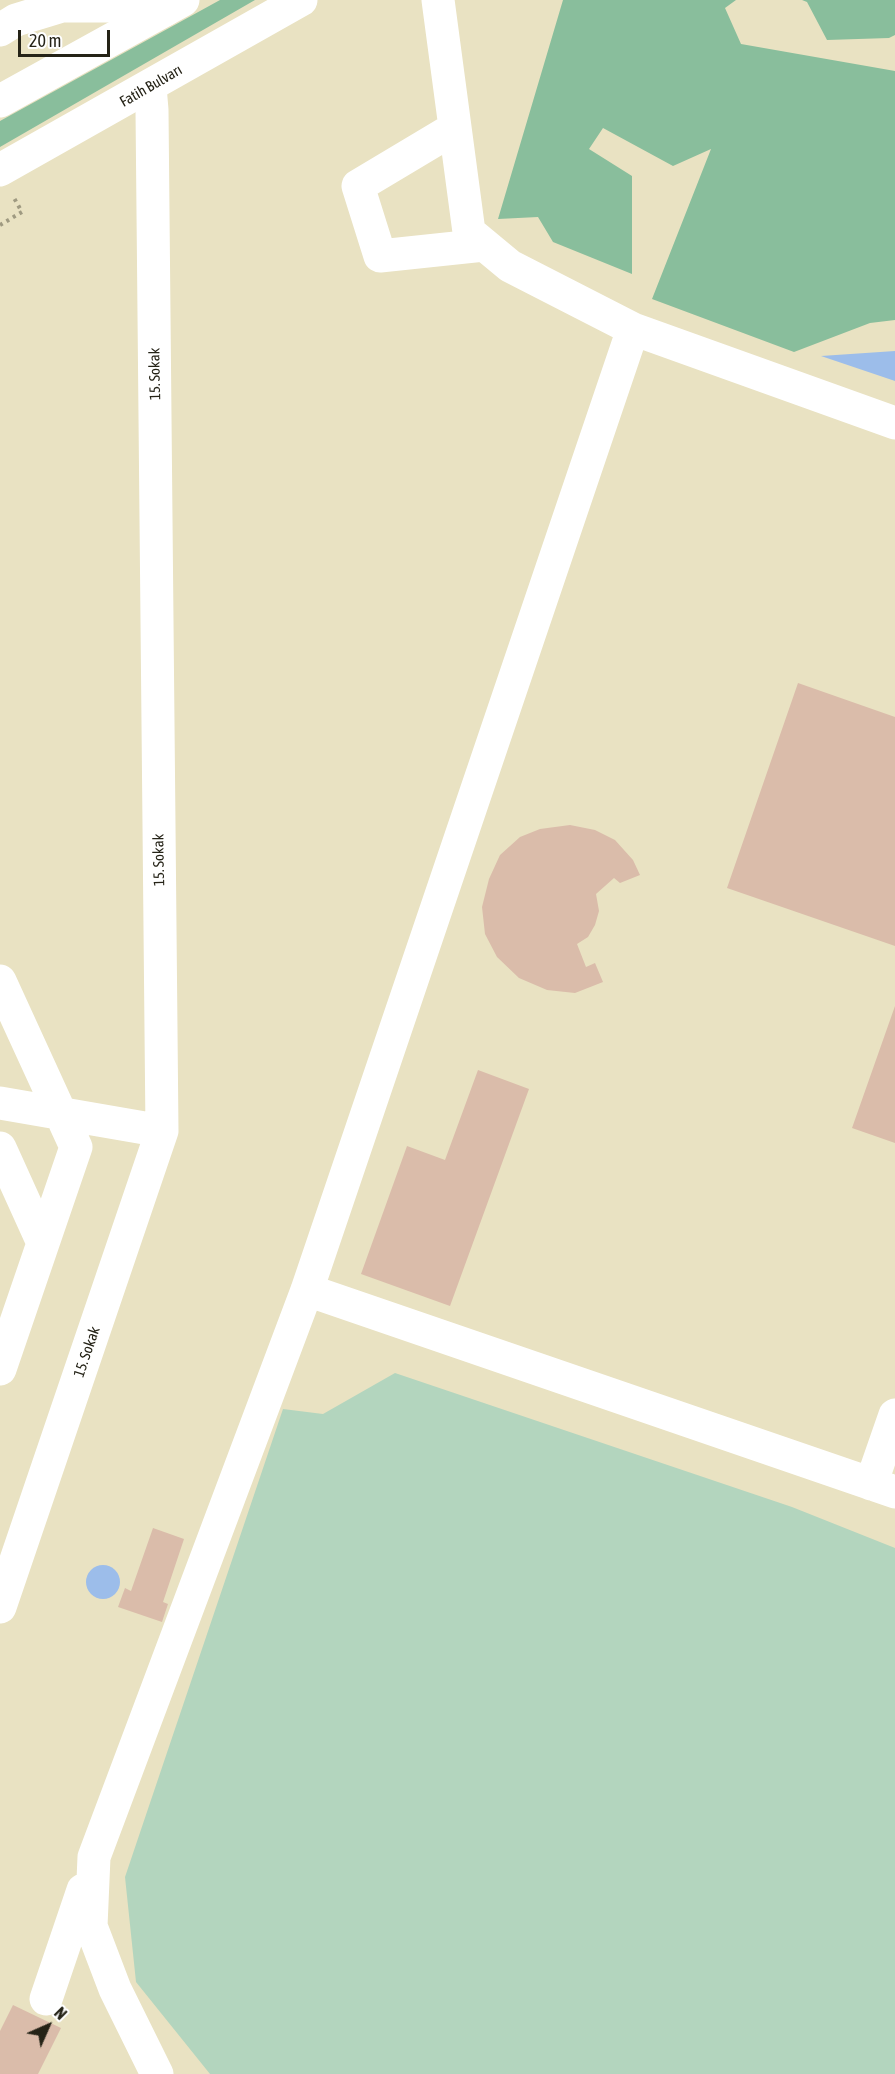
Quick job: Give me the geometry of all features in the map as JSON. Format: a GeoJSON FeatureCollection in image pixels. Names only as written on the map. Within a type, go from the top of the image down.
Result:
{"type":"FeatureCollection","features":[{"type":"Feature","properties":{"kind":"street","name":"Fatih Bulvarı"},"geometry":{"type":"LineString","coordinates":[[5,181],[150,87],[301,0]]}},
{"type":"Feature","properties":{"kind":"street"},"geometry":{"type":"LineString","coordinates":[[438,0],[469,232],[510,266],[633,329],[895,423]]}},
{"type":"Feature","properties":{"kind":"street"},"geometry":{"type":"LineString","coordinates":[[0,30],[16,20],[62,6],[174,5]]}},
{"type":"Feature","properties":{"kind":"street"},"geometry":{"type":"LineString","coordinates":[[0,101],[174,5]]}},
{"type":"Feature","properties":{"kind":"street","name":"15. Sokak"},"geometry":{"type":"LineString","coordinates":[[0,1607],[162,1131],[153,133],[150,87]]}},
{"type":"Feature","properties":{"kind":"street"},"geometry":{"type":"LineString","coordinates":[[455,128],[358,186],[380,256],[484,245]]}},
{"type":"Feature","properties":{"kind":"street"},"geometry":{"type":"LineString","coordinates":[[46,2000],[94,1857],[307,1290],[633,329]]}},
{"type":"Feature","properties":{"kind":"street"},"geometry":{"type":"LineString","coordinates":[[0,981],[76,1147],[0,1369]]}},
{"type":"Feature","properties":{"kind":"street"},"geometry":{"type":"LineString","coordinates":[[0,1103],[162,1131]]}},
{"type":"Feature","properties":{"kind":"street"},"geometry":{"type":"LineString","coordinates":[[0,1148],[43,1243]]}},
{"type":"Feature","properties":{"kind":"street"},"geometry":{"type":"LineString","coordinates":[[307,1290],[883,1488],[895,1415]]}},
{"type":"Feature","properties":{"kind":"street"},"geometry":{"type":"LineString","coordinates":[[94,1857],[91,1926],[115,1989],[157,2074]]}},
{"type":"Feature","properties":{"kind":"path"},"geometry":{"type":"LineString","coordinates":[[0,225],[22,212],[5,181]]}},
{"type":"Feature","properties":{"kind":"green space"},"geometry":{"type":"Polygon","coordinates":[[[220,0],[255,0],[0,147],[0,121],[220,0]]]}},
{"type":"Feature","properties":{"kind":"green space"},"geometry":{"type":"Polygon","coordinates":[[[563,0],[736,0],[725,8],[741,44],[895,71],[895,320],[870,323],[794,352],[652,299],[711,149],[673,166],[603,128],[589,149],[632,176],[632,274],[553,242],[538,217],[498,219],[563,0]]]}},
{"type":"Feature","properties":{"kind":"green space"},"geometry":{"type":"Polygon","coordinates":[[[802,0],[895,0],[895,35],[889,38],[827,40],[807,2],[802,0]]]}},
{"type":"Feature","properties":{"kind":"green space"},"geometry":{"type":"Polygon","coordinates":[[[395,1373],[792,1507],[895,1548],[895,2074],[210,2074],[136,1982],[125,1877],[283,1409],[323,1414],[395,1373]]]}},
{"type":"Feature","properties":{"kind":"water"},"geometry":{"type":"Polygon","coordinates":[[[895,351],[895,381],[821,356],[895,351]]]}},
{"type":"Feature","properties":{"kind":"water"},"geometry":{"type":"Polygon","coordinates":[[[103,1565],[115,1570],[120,1582],[115,1594],[103,1599],[91,1594],[86,1582],[91,1570],[103,1565]]]}},
{"type":"Feature","properties":{"kind":"building"},"geometry":{"type":"Polygon","coordinates":[[[798,683],[895,717],[895,946],[727,888],[798,683]]]}},
{"type":"Feature","properties":{"kind":"building"},"geometry":{"type":"Polygon","coordinates":[[[570,825],[595,830],[615,840],[633,860],[640,875],[620,883],[614,878],[596,894],[599,911],[595,925],[588,937],[577,944],[586,967],[595,963],[603,982],[575,993],[547,990],[519,978],[497,957],[485,934],[482,907],[489,879],[500,855],[520,837],[540,829],[570,825]]]}},
{"type":"Feature","properties":{"kind":"building"},"geometry":{"type":"Polygon","coordinates":[[[895,1006],[895,1143],[852,1128],[895,1006]]]}},
{"type":"Feature","properties":{"kind":"building"},"geometry":{"type":"Polygon","coordinates":[[[478,1070],[529,1089],[450,1306],[361,1274],[407,1146],[445,1160],[478,1070]]]}},
{"type":"Feature","properties":{"kind":"building"},"geometry":{"type":"Polygon","coordinates":[[[153,1528],[184,1539],[163,1602],[168,1604],[162,1622],[118,1607],[125,1588],[131,1591],[153,1528]]]}},
{"type":"Feature","properties":{"kind":"building"},"geometry":{"type":"Polygon","coordinates":[[[13,2005],[61,2028],[38,2074],[0,2074],[0,2031],[13,2005]]]}}]}
